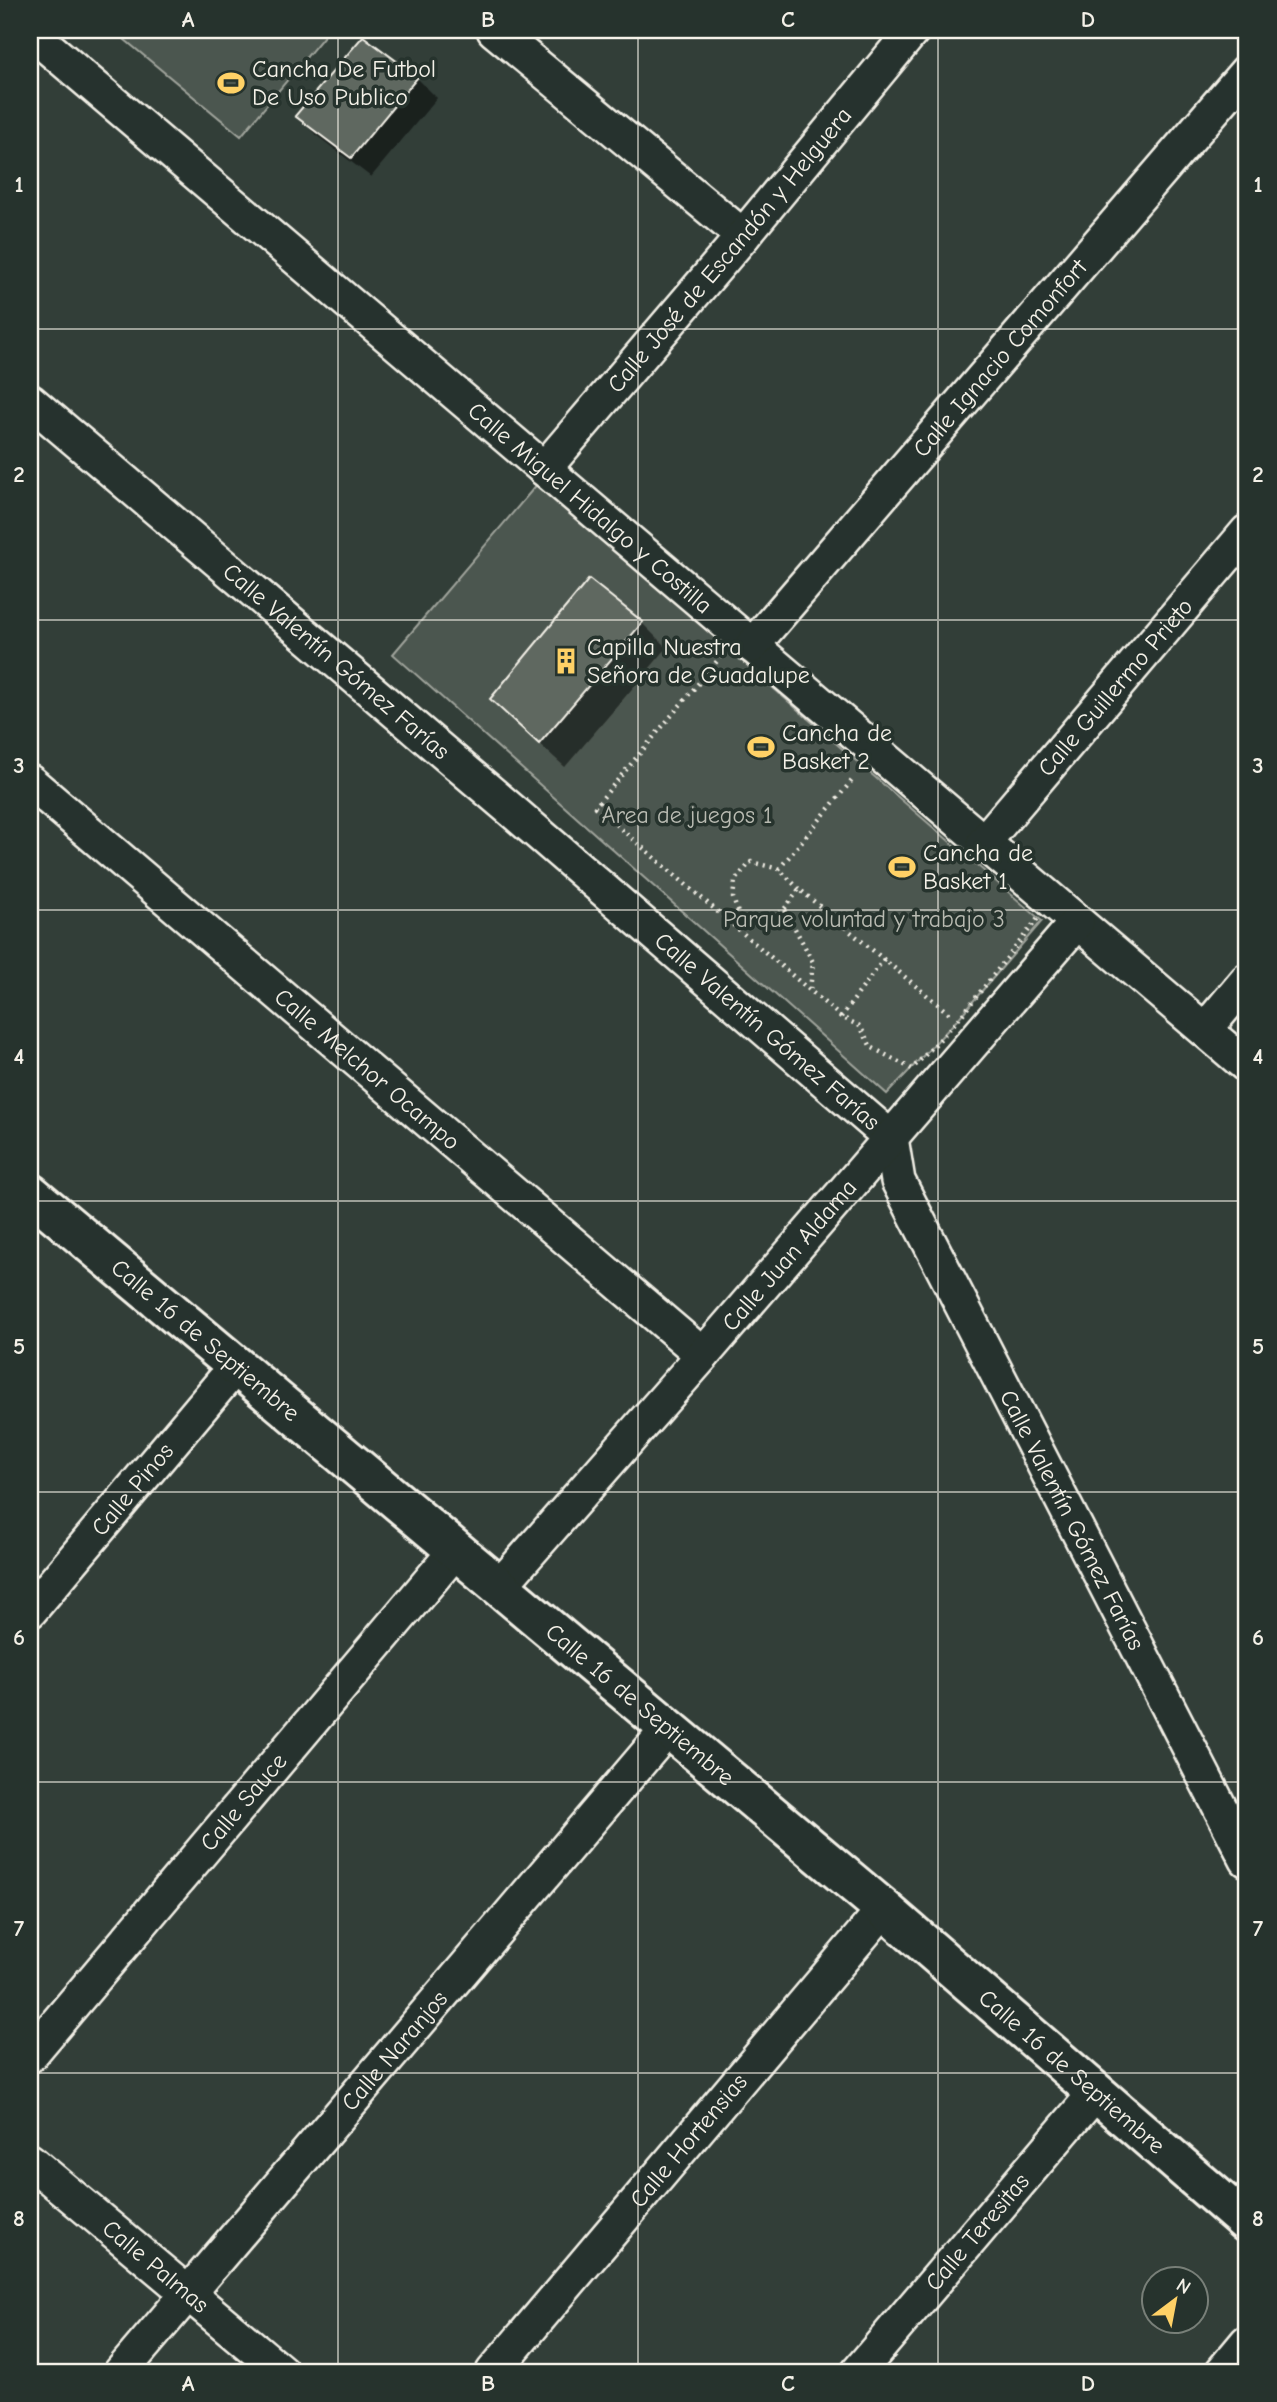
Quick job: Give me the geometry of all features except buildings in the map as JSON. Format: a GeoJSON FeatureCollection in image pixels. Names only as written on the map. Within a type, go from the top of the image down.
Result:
{"type":"FeatureCollection","features":[{"type":"Feature","properties":{"kind":"street"},"geometry":{"type":"LineString","coordinates":[[494,30],[743,236]]}},
{"type":"Feature","properties":{"kind":"street","name":"Calle José de Escandón y Helguera"},"geometry":{"type":"LineString","coordinates":[[544,469],[914,30]]}},
{"type":"Feature","properties":{"kind":"street","name":"Calle Miguel Hidalgo y Costilla"},"geometry":{"type":"LineString","coordinates":[[30,32],[1247,1066]]}},
{"type":"Feature","properties":{"kind":"street","name":"Calle Ignacio Comonfort"},"geometry":{"type":"LineString","coordinates":[[752,646],[1247,71]]}},
{"type":"Feature","properties":{"kind":"street","name":"Calle Valentín Gómez Farías"},"geometry":{"type":"LineString","coordinates":[[30,401],[516,814],[891,1138],[898,1181],[1247,1860]]}},
{"type":"Feature","properties":{"kind":"street","name":"Calle Guillermo Prieto"},"geometry":{"type":"LineString","coordinates":[[984,842],[1247,531]]}},
{"type":"Feature","properties":{"kind":"street","name":"Calle Melchor Ocampo"},"geometry":{"type":"LineString","coordinates":[[30,782],[704,1355]]}},
{"type":"Feature","properties":{"kind":"street","name":"Calle Juan Aldama"},"geometry":{"type":"LineString","coordinates":[[499,1587],[704,1355],[1077,922]]}},
{"type":"Feature","properties":{"kind":"street"},"geometry":{"type":"LineString","coordinates":[[1205,1030],[1247,980]]}},
{"type":"Feature","properties":{"kind":"street","name":"Calle 16 de Septiembre"},"geometry":{"type":"LineString","coordinates":[[30,1194],[884,1909],[1247,2222]]}},
{"type":"Feature","properties":{"kind":"street","name":"Calle Pinos"},"geometry":{"type":"LineString","coordinates":[[30,1611],[236,1366]]}},
{"type":"Feature","properties":{"kind":"street","name":"Calle Sauce"},"geometry":{"type":"LineString","coordinates":[[30,2055],[456,1549]]}},
{"type":"Feature","properties":{"kind":"street","name":"Calle Naranjos"},"geometry":{"type":"LineString","coordinates":[[121,2372],[668,1729]]}},
{"type":"Feature","properties":{"kind":"street","name":"Calle Hortensias"},"geometry":{"type":"LineString","coordinates":[[492,2372],[884,1909]]}},
{"type":"Feature","properties":{"kind":"street","name":"Calle Teresitas"},"geometry":{"type":"LineString","coordinates":[[858,2372],[1097,2091]]}},
{"type":"Feature","properties":{"kind":"street","name":"Calle Palmas"},"geometry":{"type":"LineString","coordinates":[[30,2161],[282,2372]]}},
{"type":"Feature","properties":{"kind":"street"},"geometry":{"type":"LineString","coordinates":[[1222,2372],[1247,2342]]}},
{"type":"Feature","properties":{"kind":"path"},"geometry":{"type":"LineString","coordinates":[[728,648],[875,768],[1043,912],[957,1020],[912,1069],[871,1047],[860,1026],[841,1017],[594,807],[728,648]]}},
{"type":"Feature","properties":{"kind":"path"},"geometry":{"type":"LineString","coordinates":[[779,869],[858,773]]}},
{"type":"Feature","properties":{"kind":"path"},"geometry":{"type":"LineString","coordinates":[[799,889],[785,909],[769,922],[742,925],[733,898],[735,880],[751,862],[779,869],[799,889],[957,1020]]}},
{"type":"Feature","properties":{"kind":"path"},"geometry":{"type":"LineString","coordinates":[[785,909],[813,962],[810,991]]}},
{"type":"Feature","properties":{"kind":"path"},"geometry":{"type":"LineString","coordinates":[[841,1017],[884,959]]}},
{"type":"Feature","properties":{"kind":"green space","name":"Cancha De Futbol De Uso Publico"},"geometry":{"type":"Polygon","coordinates":[[[113,30],[329,30],[241,136],[113,30]]]}},
{"type":"Feature","properties":{"kind":"green space","name":"Parque voluntad y trabajo 3"},"geometry":{"type":"Polygon","coordinates":[[[539,482],[1042,921],[957,1020],[887,1094],[393,654],[539,482]]]}},
{"type":"Feature","properties":{"kind":"place","name":"Cancha De Futbol De Uso Publico"},"geometry":{"type":"Point","coordinates":[231,83]}},
{"type":"Feature","properties":{"kind":"place","name":"Capilla Nuestra Señora de Guadalupe"},"geometry":{"type":"Point","coordinates":[566,661]}},
{"type":"Feature","properties":{"kind":"place","name":"Cancha de Basket 2"},"geometry":{"type":"Point","coordinates":[761,747]}},
{"type":"Feature","properties":{"kind":"place","name":"Cancha de Basket 1"},"geometry":{"type":"Point","coordinates":[902,867]}},
{"type":"Feature","properties":{"kind":"park label","name":"Area de juegos 1"},"geometry":{"type":"Point","coordinates":[687,815]}}]}
